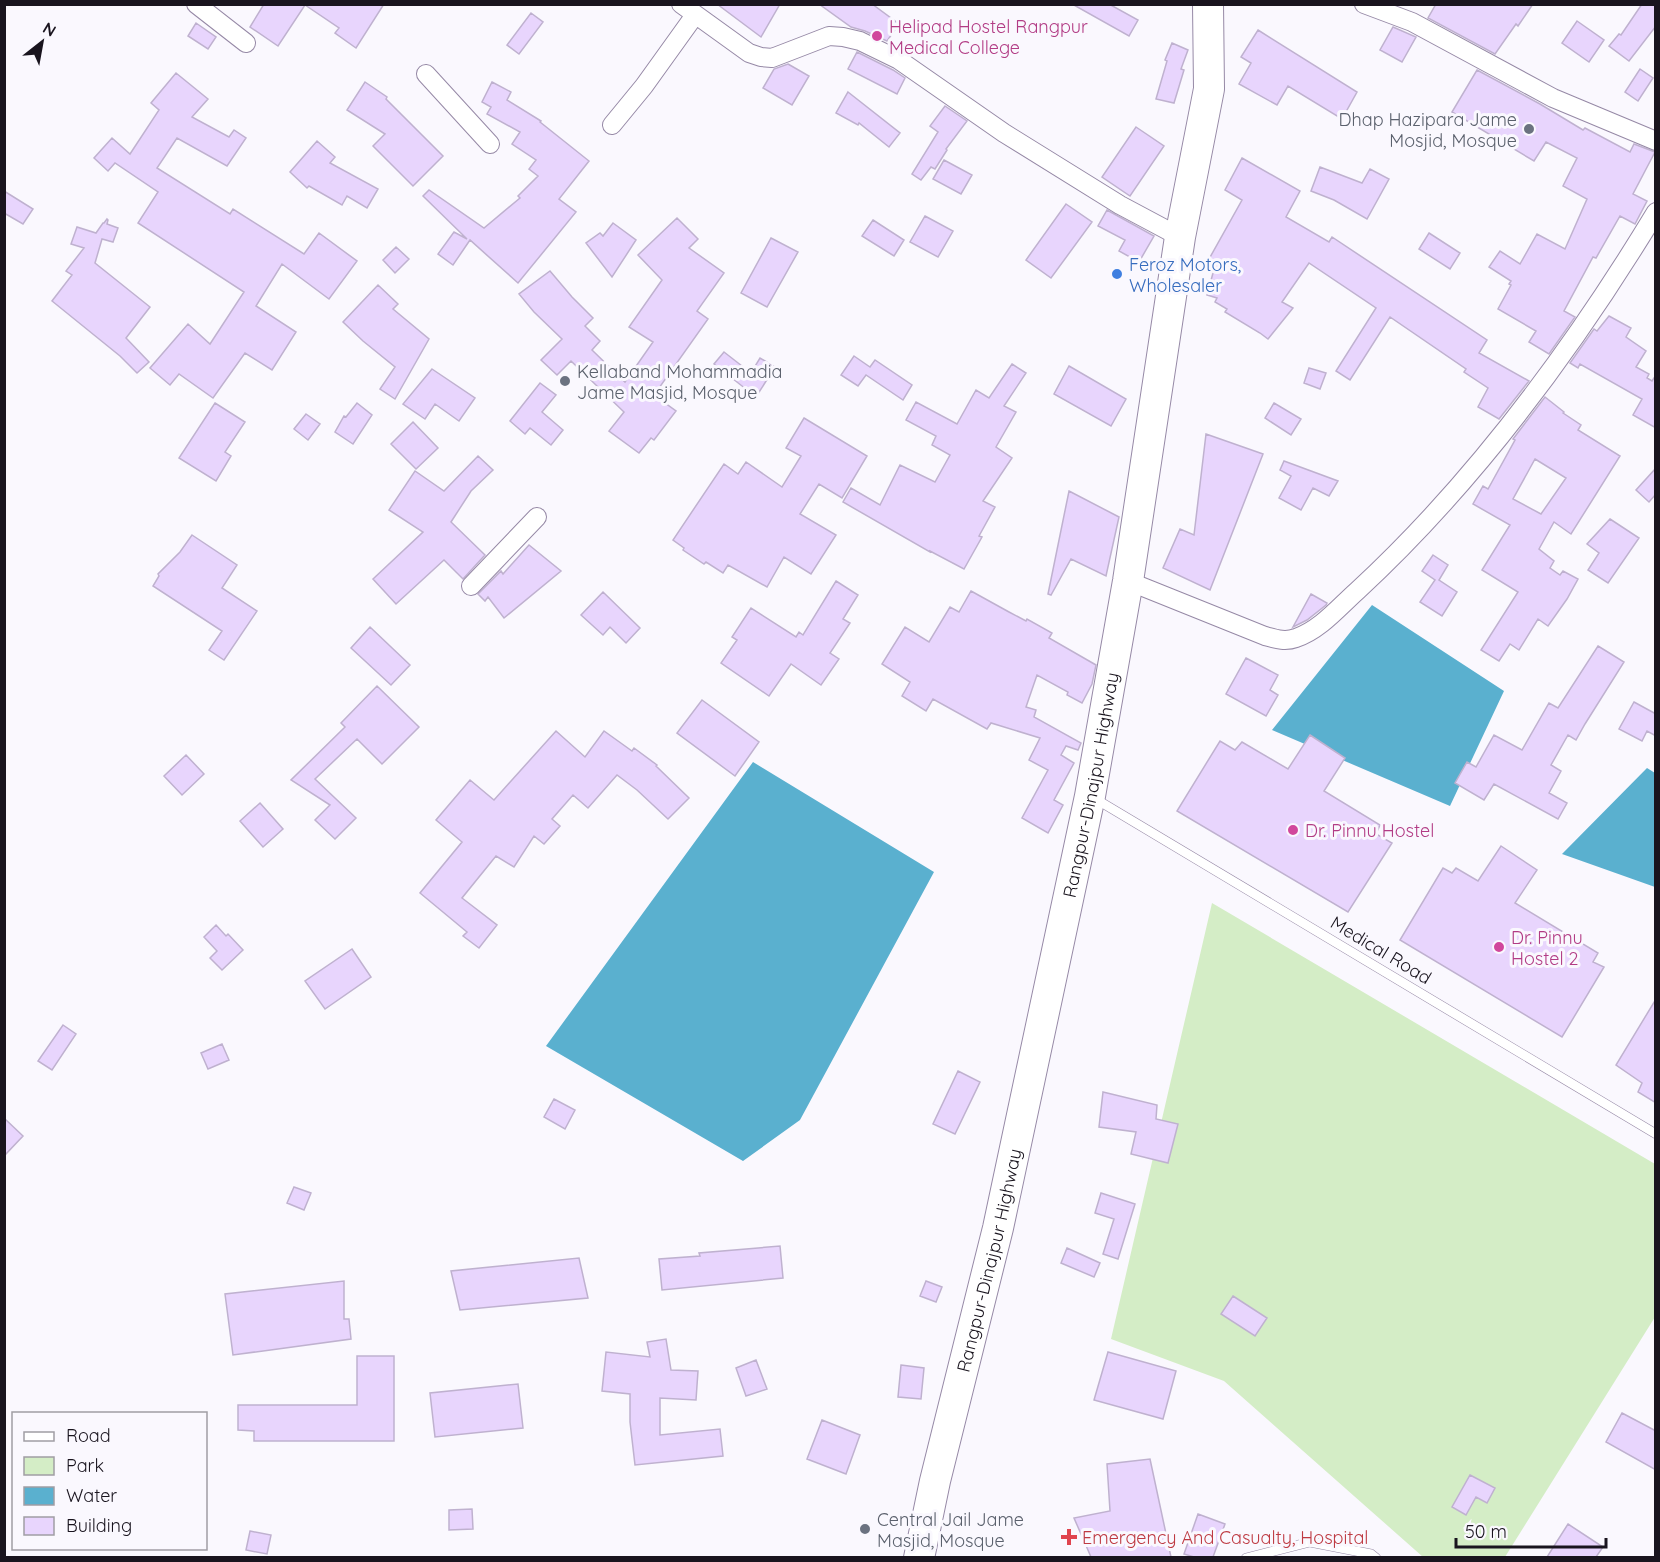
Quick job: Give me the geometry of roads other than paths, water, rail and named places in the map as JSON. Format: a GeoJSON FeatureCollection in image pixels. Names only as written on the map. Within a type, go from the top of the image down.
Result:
{"type":"FeatureCollection","features":[{"type":"Feature","properties":{"kind":"highway","name":"Rangpur-Dinajpur Highway"},"geometry":{"type":"LineString","coordinates":[[919,1557],[935,1481],[998,1228],[1090,796],[1128,581],[1180,237],[1209,89],[1212,9]]}},
{"type":"Feature","properties":{"kind":"street"},"geometry":{"type":"LineString","coordinates":[[196,4],[246,43]]}},
{"type":"Feature","properties":{"kind":"street"},"geometry":{"type":"LineString","coordinates":[[1364,4],[1412,22],[1553,98],[1656,141]]}},
{"type":"Feature","properties":{"kind":"street"},"geometry":{"type":"LineString","coordinates":[[612,125],[644,86],[688,10],[749,53],[761,57],[772,58],[829,36],[843,37],[860,41],[899,60],[1004,133],[1120,205],[1180,237]]}},
{"type":"Feature","properties":{"kind":"street"},"geometry":{"type":"LineString","coordinates":[[426,74],[490,144]]}},
{"type":"Feature","properties":{"kind":"street"},"geometry":{"type":"LineString","coordinates":[[1128,581],[1265,636],[1283,641],[1295,639],[1312,631],[1383,567],[1470,474],[1562,355],[1622,268],[1656,212]]}},
{"type":"Feature","properties":{"kind":"street"},"geometry":{"type":"LineString","coordinates":[[471,586],[537,517]]}},
{"type":"Feature","properties":{"kind":"lane","name":"Medical Road"},"geometry":{"type":"LineString","coordinates":[[1090,796],[1656,1134]]}},
{"type":"Feature","properties":{"kind":"lane"},"geometry":{"type":"LineString","coordinates":[[1246,1557],[1310,1542],[1371,1554],[1376,1557]]}},
{"type":"Feature","properties":{"kind":"water"},"geometry":{"type":"Polygon","coordinates":[[[1372,605],[1504,691],[1450,806],[1272,730],[1372,605]]]}},
{"type":"Feature","properties":{"kind":"water"},"geometry":{"type":"Polygon","coordinates":[[[753,762],[934,872],[800,1120],[743,1161],[546,1046],[753,762]]]}},
{"type":"Feature","properties":{"kind":"water"},"geometry":{"type":"Polygon","coordinates":[[[1647,768],[1655,773],[1655,887],[1562,854],[1647,768]]]}},
{"type":"Feature","properties":{"kind":"place","name":"Helipad Hostel Rangpur Medical College"},"geometry":{"type":"Point","coordinates":[877,36]}},
{"type":"Feature","properties":{"kind":"place","name":"Dhap Hazipara Jame Mosjid, Mosque"},"geometry":{"type":"Point","coordinates":[1529,129]}},
{"type":"Feature","properties":{"kind":"place","name":"Feroz Motors, Wholesaler"},"geometry":{"type":"Point","coordinates":[1117,274]}},
{"type":"Feature","properties":{"kind":"place","name":"Kellaband Mohammadia Jame Masjid, Mosque"},"geometry":{"type":"Point","coordinates":[565,381]}},
{"type":"Feature","properties":{"kind":"place","name":"Dr. Pinnu Hostel"},"geometry":{"type":"Point","coordinates":[1293,830]}},
{"type":"Feature","properties":{"kind":"place","name":"Dr. Pinnu Hostel 2"},"geometry":{"type":"Point","coordinates":[1499,947]}},
{"type":"Feature","properties":{"kind":"place","name":"Central Jail Jame Masjid, Mosque"},"geometry":{"type":"Point","coordinates":[865,1529]}},
{"type":"Feature","properties":{"kind":"place","name":"Emergency And Casualty, Hospital"},"geometry":{"type":"Point","coordinates":[1069,1537]}}]}
